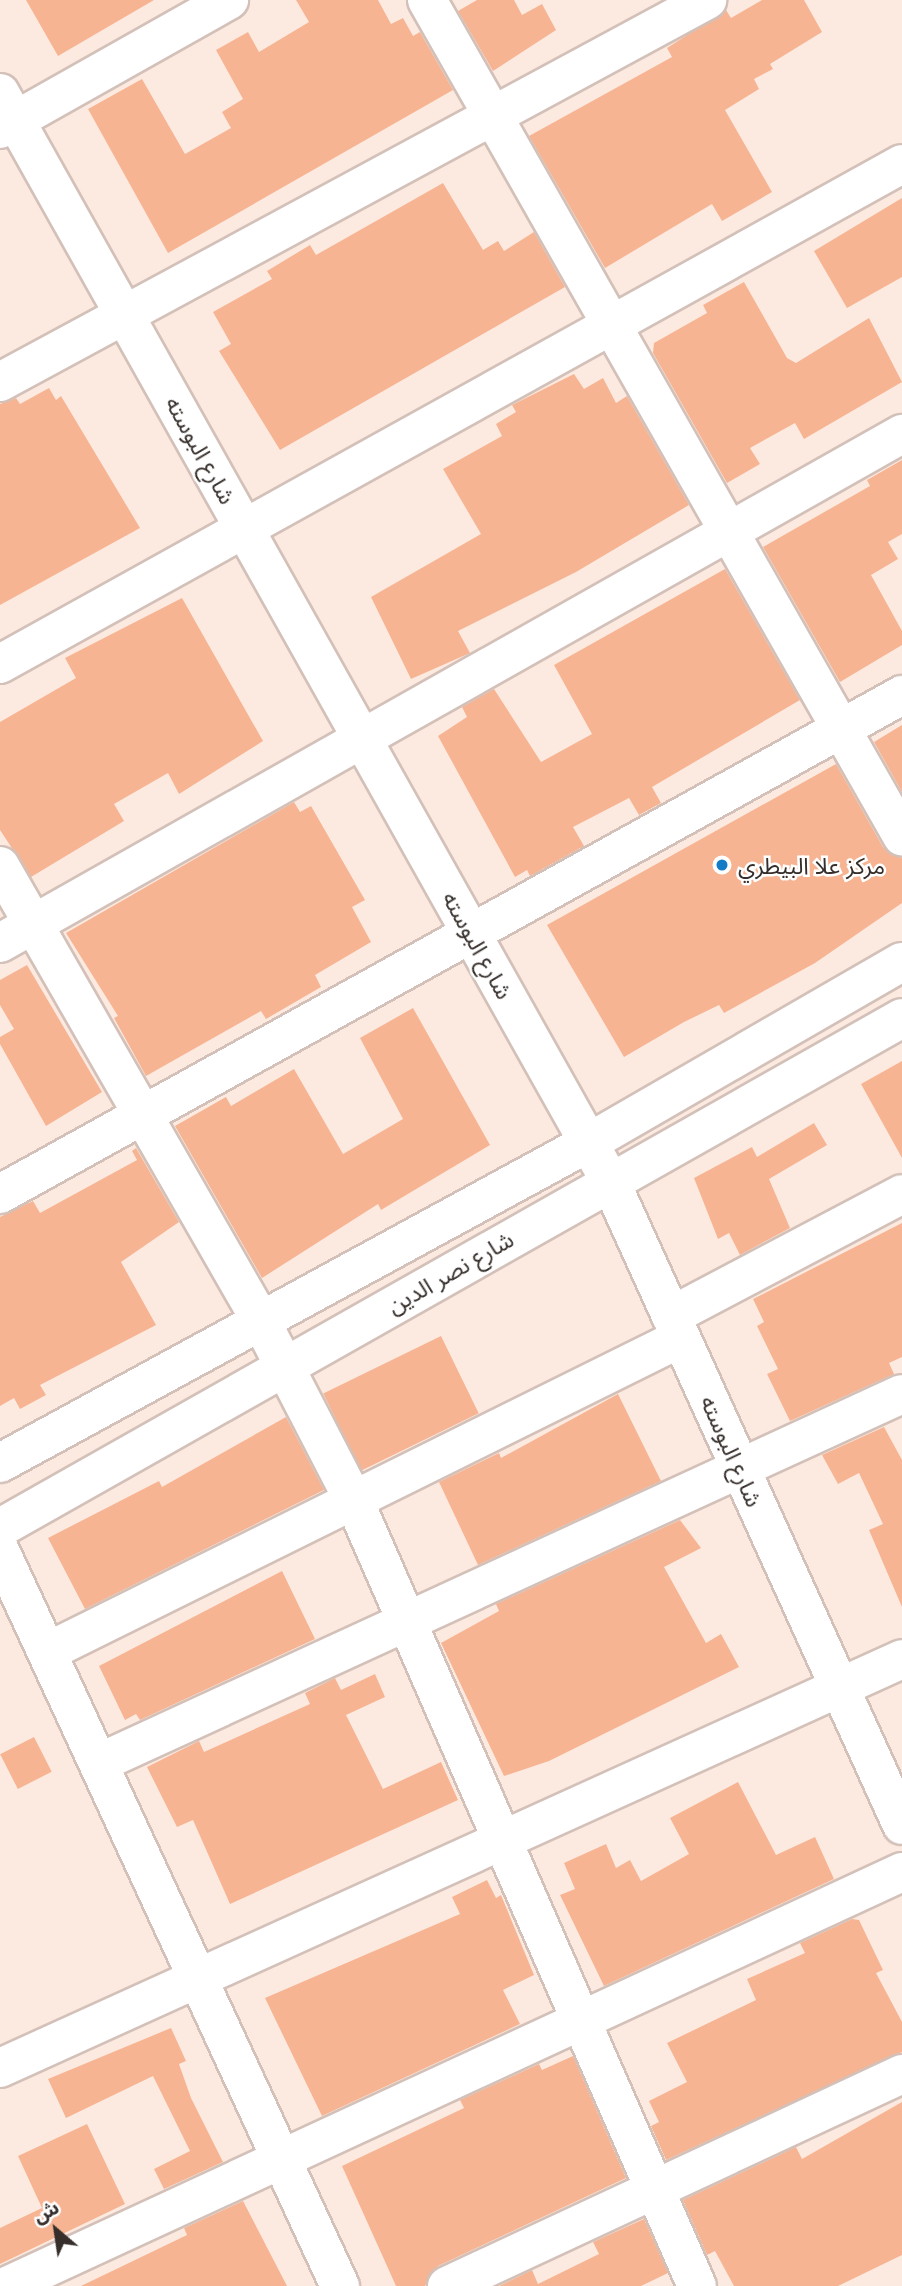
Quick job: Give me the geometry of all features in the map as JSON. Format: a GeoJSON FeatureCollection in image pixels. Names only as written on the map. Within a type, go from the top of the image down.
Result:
{"type":"FeatureCollection","features":[{"type":"Feature","properties":{"kind":"street"},"geometry":{"type":"LineString","coordinates":[[5,114],[229,0]]}},
{"type":"Feature","properties":{"kind":"street"},"geometry":{"type":"LineString","coordinates":[[427,0],[902,836]]}},
{"type":"Feature","properties":{"kind":"street"},"geometry":{"type":"LineString","coordinates":[[0,383],[707,0]]}},
{"type":"Feature","properties":{"kind":"street","name":"شارع البوسته"},"geometry":{"type":"LineString","coordinates":[[5,114],[124,314],[610,1181],[902,1825]]}},
{"type":"Feature","properties":{"kind":"street"},"geometry":{"type":"LineString","coordinates":[[0,664],[609,321],[902,164]]}},
{"type":"Feature","properties":{"kind":"street"},"geometry":{"type":"LineString","coordinates":[[0,943],[360,735],[729,532],[902,433]]}},
{"type":"Feature","properties":{"kind":"street"},"geometry":{"type":"LineString","coordinates":[[0,1194],[902,695]]}},
{"type":"Feature","properties":{"kind":"street"},"geometry":{"type":"LineString","coordinates":[[0,866],[286,1365],[355,1503],[696,2286]]}},
{"type":"Feature","properties":{"kind":"street","name":"شارع نصر الدين"},"geometry":{"type":"LineString","coordinates":[[0,1463],[588,1143],[902,962]]}},
{"type":"Feature","properties":{"kind":"street","name":"شارع نصر الدين"},"geometry":{"type":"LineString","coordinates":[[0,1528],[902,1018]]}},
{"type":"Feature","properties":{"kind":"street"},"geometry":{"type":"LineString","coordinates":[[49,1651],[355,1503],[676,1327],[902,1194]]}},
{"type":"Feature","properties":{"kind":"street"},"geometry":{"type":"LineString","coordinates":[[101,1762],[902,1394]]}},
{"type":"Feature","properties":{"kind":"street"},"geometry":{"type":"LineString","coordinates":[[0,1551],[202,1977],[340,2286]]}},
{"type":"Feature","properties":{"kind":"street"},"geometry":{"type":"LineString","coordinates":[[0,2068],[902,1659]]}},
{"type":"Feature","properties":{"kind":"street"},"geometry":{"type":"LineString","coordinates":[[7,2286],[902,1872]]}},
{"type":"Feature","properties":{"kind":"street"},"geometry":{"type":"LineString","coordinates":[[447,2286],[656,2193],[902,2074]]}},
{"type":"Feature","properties":{"kind":"building"},"geometry":{"type":"Polygon","coordinates":[[[26,0],[154,0],[58,56],[26,0]]]}},
{"type":"Feature","properties":{"kind":"building"},"geometry":{"type":"Polygon","coordinates":[[[296,0],[378,0],[391,24],[403,18],[413,36],[420,32],[453,90],[168,253],[88,109],[142,79],[185,154],[231,128],[222,112],[243,99],[216,50],[248,32],[259,52],[309,22],[296,0]]]}},
{"type":"Feature","properties":{"kind":"building"},"geometry":{"type":"Polygon","coordinates":[[[477,0],[514,0],[522,15],[542,4],[556,30],[493,71],[458,11],[477,0]]]}},
{"type":"Feature","properties":{"kind":"building"},"geometry":{"type":"Polygon","coordinates":[[[762,0],[804,0],[822,32],[770,64],[773,69],[754,79],[759,89],[725,110],[772,192],[722,221],[712,204],[605,268],[529,136],[672,57],[667,48],[726,10],[731,18],[762,0]]]}},
{"type":"Feature","properties":{"kind":"building"},"geometry":{"type":"Polygon","coordinates":[[[443,183],[483,250],[498,241],[504,251],[534,232],[565,287],[280,450],[219,351],[231,344],[213,312],[272,279],[267,271],[310,245],[316,255],[443,183]]]}},
{"type":"Feature","properties":{"kind":"building"},"geometry":{"type":"Polygon","coordinates":[[[902,198],[902,277],[847,308],[814,251],[902,198]]]}},
{"type":"Feature","properties":{"kind":"building"},"geometry":{"type":"Polygon","coordinates":[[[744,282],[787,358],[796,363],[869,318],[902,382],[804,439],[795,423],[750,448],[760,464],[727,483],[653,353],[654,343],[707,313],[703,305],[744,282]]]}},
{"type":"Feature","properties":{"kind":"building"},"geometry":{"type":"Polygon","coordinates":[[[574,374],[584,389],[603,378],[616,403],[627,396],[689,505],[576,572],[458,631],[470,653],[411,679],[371,597],[481,534],[443,469],[502,436],[496,424],[516,412],[512,405],[574,374]]]}},
{"type":"Feature","properties":{"kind":"building"},"geometry":{"type":"Polygon","coordinates":[[[49,388],[56,400],[61,396],[140,528],[0,605],[0,404],[16,398],[20,404],[49,388]]]}},
{"type":"Feature","properties":{"kind":"building"},"geometry":{"type":"Polygon","coordinates":[[[902,460],[902,534],[888,542],[898,559],[871,575],[902,631],[902,645],[840,682],[763,547],[870,486],[867,480],[902,460]]]}},
{"type":"Feature","properties":{"kind":"building"},"geometry":{"type":"Polygon","coordinates":[[[725,569],[800,700],[652,787],[661,803],[639,815],[629,798],[573,827],[584,846],[530,876],[527,870],[515,877],[438,736],[467,717],[462,707],[494,689],[541,762],[592,734],[554,665],[725,569]]]}},
{"type":"Feature","properties":{"kind":"building"},"geometry":{"type":"Polygon","coordinates":[[[182,598],[263,741],[179,794],[168,773],[114,804],[124,821],[31,877],[0,830],[0,722],[76,678],[65,658],[182,598]]]}},
{"type":"Feature","properties":{"kind":"building"},"geometry":{"type":"Polygon","coordinates":[[[902,725],[902,792],[874,742],[902,725]]]}},
{"type":"Feature","properties":{"kind":"building"},"geometry":{"type":"Polygon","coordinates":[[[836,764],[883,847],[902,858],[902,903],[815,963],[724,1013],[719,1005],[684,1022],[624,1057],[547,925],[836,764]]]}},
{"type":"Feature","properties":{"kind":"building"},"geometry":{"type":"Polygon","coordinates":[[[294,802],[300,812],[311,806],[365,900],[352,907],[371,942],[315,975],[321,987],[266,1019],[261,1011],[146,1076],[114,1018],[118,1016],[66,933],[294,802]]]}},
{"type":"Feature","properties":{"kind":"building"},"geometry":{"type":"Polygon","coordinates":[[[27,965],[102,1092],[46,1126],[0,1044],[0,1037],[14,1029],[0,1005],[0,980],[27,965]]]}},
{"type":"Feature","properties":{"kind":"building"},"geometry":{"type":"Polygon","coordinates":[[[413,1008],[490,1145],[381,1210],[378,1204],[262,1278],[175,1126],[226,1097],[231,1106],[294,1069],[343,1154],[403,1119],[360,1038],[413,1008]]]}},
{"type":"Feature","properties":{"kind":"building"},"geometry":{"type":"Polygon","coordinates":[[[902,1061],[902,1158],[861,1084],[902,1061]]]}},
{"type":"Feature","properties":{"kind":"building"},"geometry":{"type":"Polygon","coordinates":[[[814,1123],[827,1145],[769,1179],[790,1228],[740,1255],[729,1233],[718,1239],[694,1178],[752,1147],[757,1157],[814,1123]]]}},
{"type":"Feature","properties":{"kind":"building"},"geometry":{"type":"Polygon","coordinates":[[[136,1148],[179,1222],[121,1262],[156,1325],[40,1385],[46,1395],[20,1409],[14,1398],[0,1406],[0,1217],[33,1201],[40,1213],[137,1160],[132,1151],[136,1148]]]}},
{"type":"Feature","properties":{"kind":"building"},"geometry":{"type":"Polygon","coordinates":[[[902,1223],[902,1357],[889,1363],[894,1374],[790,1421],[767,1374],[778,1369],[757,1326],[764,1322],[753,1299],[902,1223]]]}},
{"type":"Feature","properties":{"kind":"building"},"geometry":{"type":"Polygon","coordinates":[[[441,1336],[479,1413],[361,1471],[323,1393],[441,1336]]]}},
{"type":"Feature","properties":{"kind":"building"},"geometry":{"type":"Polygon","coordinates":[[[618,1394],[661,1481],[478,1565],[439,1482],[499,1453],[501,1458],[618,1394]]]}},
{"type":"Feature","properties":{"kind":"building"},"geometry":{"type":"Polygon","coordinates":[[[286,1417],[324,1490],[85,1609],[48,1538],[159,1481],[162,1487],[286,1417]]]}},
{"type":"Feature","properties":{"kind":"building"},"geometry":{"type":"Polygon","coordinates":[[[884,1427],[902,1460],[902,1607],[869,1530],[883,1524],[859,1473],[838,1484],[822,1455],[884,1427]]]}},
{"type":"Feature","properties":{"kind":"building"},"geometry":{"type":"Polygon","coordinates":[[[680,1520],[701,1548],[664,1567],[706,1643],[721,1634],[739,1667],[549,1761],[504,1776],[441,1643],[499,1611],[496,1604],[680,1520]]]}},
{"type":"Feature","properties":{"kind":"building"},"geometry":{"type":"Polygon","coordinates":[[[282,1571],[315,1639],[140,1720],[136,1714],[125,1720],[99,1666],[282,1571]]]}},
{"type":"Feature","properties":{"kind":"building"},"geometry":{"type":"Polygon","coordinates":[[[375,1674],[385,1697],[346,1715],[383,1789],[441,1762],[458,1800],[230,1904],[193,1820],[177,1827],[147,1767],[199,1741],[204,1752],[310,1704],[305,1693],[335,1678],[341,1690],[375,1674]]]}},
{"type":"Feature","properties":{"kind":"building"},"geometry":{"type":"Polygon","coordinates":[[[34,1737],[52,1772],[18,1789],[0,1754],[34,1737]]]}},
{"type":"Feature","properties":{"kind":"building"},"geometry":{"type":"Polygon","coordinates":[[[738,1782],[776,1855],[815,1837],[834,1879],[604,1986],[560,1895],[575,1889],[564,1863],[606,1844],[616,1868],[630,1860],[641,1881],[689,1854],[670,1818],[738,1782]]]}},
{"type":"Feature","properties":{"kind":"building"},"geometry":{"type":"Polygon","coordinates":[[[487,1880],[496,1898],[501,1895],[534,1975],[503,1990],[520,2024],[322,2116],[265,1998],[460,1914],[452,1897],[487,1880]]]}},
{"type":"Feature","properties":{"kind":"building"},"geometry":{"type":"Polygon","coordinates":[[[852,1919],[859,1920],[883,1970],[876,1973],[902,2022],[902,2052],[666,2160],[651,2126],[659,2122],[649,2101],[687,2082],[667,2043],[756,2000],[747,1979],[805,1953],[800,1943],[852,1919]]]}},
{"type":"Feature","properties":{"kind":"building"},"geometry":{"type":"Polygon","coordinates":[[[171,2028],[186,2061],[179,2064],[191,2098],[223,2162],[164,2189],[154,2169],[190,2151],[153,2076],[66,2118],[48,2079],[171,2028]]]}},
{"type":"Feature","properties":{"kind":"building"},"geometry":{"type":"Polygon","coordinates":[[[573,2056],[626,2178],[438,2266],[425,2286],[396,2286],[342,2166],[464,2108],[460,2100],[539,2064],[542,2070],[573,2056]]]}},
{"type":"Feature","properties":{"kind":"building"},"geometry":{"type":"Polygon","coordinates":[[[902,2102],[902,2255],[838,2286],[734,2286],[715,2251],[707,2255],[683,2200],[796,2147],[802,2159],[902,2102]]]}},
{"type":"Feature","properties":{"kind":"building"},"geometry":{"type":"Polygon","coordinates":[[[87,2124],[125,2204],[0,2264],[0,2228],[42,2208],[18,2156],[87,2124]]]}},
{"type":"Feature","properties":{"kind":"building"},"geometry":{"type":"Polygon","coordinates":[[[243,2201],[287,2286],[81,2286],[187,2235],[184,2228],[243,2201]]]}},
{"type":"Feature","properties":{"kind":"building"},"geometry":{"type":"Polygon","coordinates":[[[644,2219],[668,2273],[641,2286],[499,2286],[532,2270],[538,2284],[599,2254],[593,2242],[644,2219]]]}},
{"type":"Feature","properties":{"kind":"place","name":"مركز علا البيطري"},"geometry":{"type":"Point","coordinates":[722,865]}}]}
